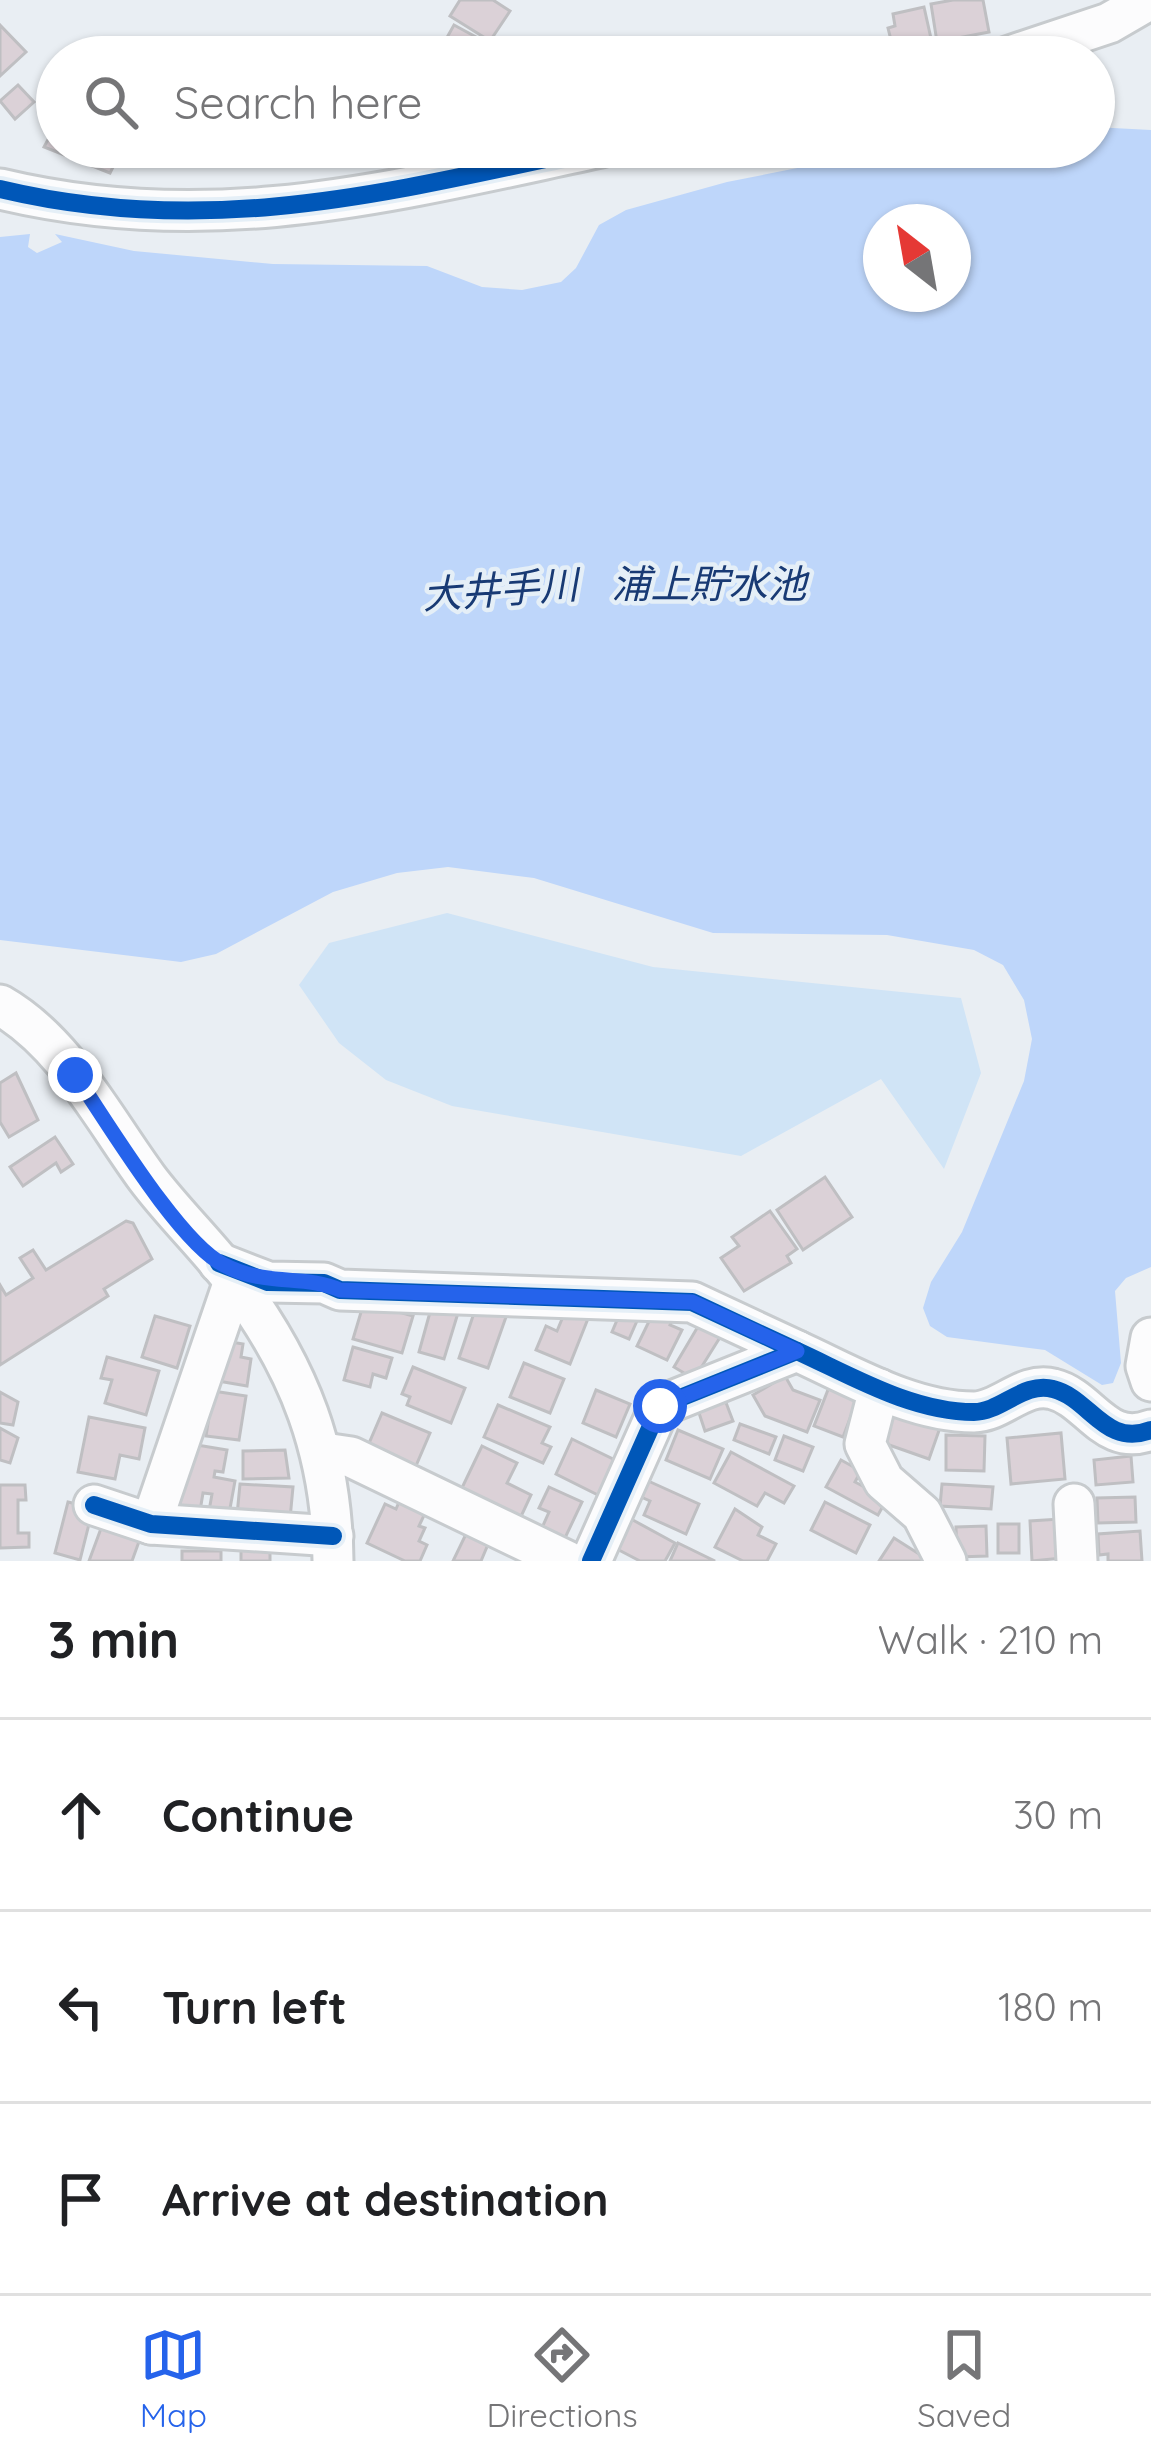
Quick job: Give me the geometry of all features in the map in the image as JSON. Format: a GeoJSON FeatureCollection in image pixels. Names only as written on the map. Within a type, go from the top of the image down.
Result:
{"type":"FeatureCollection","features":[{"type":"Feature","properties":{"kind":"street"},"geometry":{"type":"LineString","coordinates":[[1068,36],[1109,22],[1149,0]]}},
{"type":"Feature","properties":{"kind":"street"},"geometry":{"type":"LineString","coordinates":[[0,189],[147,214],[235,214],[358,197],[499,168]]}},
{"type":"Feature","properties":{"kind":"street"},"geometry":{"type":"LineString","coordinates":[[0,1005],[23,1018],[75,1075],[146,1177],[227,1272],[286,1364],[324,1453],[333,1549],[151,1524],[94,1504]]}},
{"type":"Feature","properties":{"kind":"street"},"geometry":{"type":"LineString","coordinates":[[227,1272],[268,1282],[324,1283],[340,1290],[692,1302],[879,1389],[929,1407],[979,1413],[1034,1388],[1056,1389],[1108,1430],[1151,1430]]}},
{"type":"Feature","properties":{"kind":"street"},"geometry":{"type":"LineString","coordinates":[[151,1524],[227,1272]]}},
{"type":"Feature","properties":{"kind":"street"},"geometry":{"type":"LineString","coordinates":[[1151,1338],[1146,1366],[1151,1381]]}},
{"type":"Feature","properties":{"kind":"street"},"geometry":{"type":"LineString","coordinates":[[591,1561],[660,1406],[797,1351]]}},
{"type":"Feature","properties":{"kind":"street"},"geometry":{"type":"LineString","coordinates":[[879,1389],[865,1444],[884,1480],[922,1514],[946,1561]]}},
{"type":"Feature","properties":{"kind":"street"},"geometry":{"type":"LineString","coordinates":[[324,1453],[351,1457],[567,1561]]}},
{"type":"Feature","properties":{"kind":"street"},"geometry":{"type":"LineString","coordinates":[[1074,1504],[1077,1561]]}},
{"type":"Feature","properties":{"kind":"shaded area"},"geometry":{"type":"Polygon","coordinates":[[[447,913],[653,967],[961,998],[981,1073],[944,1169],[881,1079],[741,1156],[452,1106],[386,1080],[339,1043],[299,985],[329,943],[447,913]]]}},
{"type":"Feature","properties":{"kind":"water","name":"浦上貯水池"},"geometry":{"type":"Polygon","coordinates":[[[1115,128],[1151,130],[1151,1267],[1126,1278],[1115,1291],[1121,1363],[1113,1383],[1102,1385],[1045,1350],[947,1337],[930,1326],[923,1308],[931,1282],[962,1232],[1024,1081],[1032,1039],[1024,1000],[1003,965],[974,950],[887,935],[713,933],[534,878],[448,867],[397,873],[333,892],[216,954],[181,962],[0,940],[0,237],[30,234],[28,247],[37,253],[62,242],[55,234],[134,251],[273,264],[427,266],[482,287],[522,290],[561,282],[576,268],[599,225],[626,210],[797,168],[1115,168],[1115,128]]]}},
{"type":"Feature","properties":{"kind":"building"},"geometry":{"type":"Polygon","coordinates":[[[460,0],[493,0],[510,11],[493,36],[482,36],[450,16],[460,0]]]}},
{"type":"Feature","properties":{"kind":"building"},"geometry":{"type":"Polygon","coordinates":[[[983,0],[989,32],[936,36],[931,4],[983,0]]]}},
{"type":"Feature","properties":{"kind":"building"},"geometry":{"type":"Polygon","coordinates":[[[924,7],[930,36],[890,36],[888,28],[895,26],[893,14],[924,7]]]}},
{"type":"Feature","properties":{"kind":"building"},"geometry":{"type":"Polygon","coordinates":[[[0,25],[26,52],[0,76],[0,25]]]}},
{"type":"Feature","properties":{"kind":"building"},"geometry":{"type":"Polygon","coordinates":[[[454,25],[474,36],[448,36],[454,25]]]}},
{"type":"Feature","properties":{"kind":"building"},"geometry":{"type":"Polygon","coordinates":[[[18,85],[34,102],[15,119],[0,101],[18,85]]]}},
{"type":"Feature","properties":{"kind":"building"},"geometry":{"type":"Polygon","coordinates":[[[16,1073],[38,1120],[9,1137],[0,1122],[0,1083],[16,1073]]]}},
{"type":"Feature","properties":{"kind":"building"},"geometry":{"type":"Polygon","coordinates":[[[55,1137],[73,1164],[61,1172],[56,1163],[23,1186],[10,1167],[55,1137]]]}},
{"type":"Feature","properties":{"kind":"building"},"geometry":{"type":"Polygon","coordinates":[[[825,1177],[852,1217],[803,1250],[777,1210],[825,1177]]]}},
{"type":"Feature","properties":{"kind":"building"},"geometry":{"type":"Polygon","coordinates":[[[770,1211],[797,1249],[787,1256],[791,1263],[744,1291],[721,1258],[739,1246],[732,1237],[770,1211]]]}},
{"type":"Feature","properties":{"kind":"building"},"geometry":{"type":"Polygon","coordinates":[[[126,1221],[133,1223],[152,1259],[104,1289],[108,1296],[0,1365],[0,1285],[6,1295],[33,1278],[20,1258],[33,1250],[46,1270],[126,1221]]]}},
{"type":"Feature","properties":{"kind":"building"},"geometry":{"type":"Polygon","coordinates":[[[364,1302],[413,1316],[402,1353],[353,1339],[364,1302]]]}},
{"type":"Feature","properties":{"kind":"building"},"geometry":{"type":"Polygon","coordinates":[[[432,1305],[458,1313],[444,1359],[419,1352],[432,1305]]]}},
{"type":"Feature","properties":{"kind":"building"},"geometry":{"type":"Polygon","coordinates":[[[623,1306],[640,1314],[629,1339],[612,1332],[623,1306]]]}},
{"type":"Feature","properties":{"kind":"building"},"geometry":{"type":"Polygon","coordinates":[[[476,1307],[506,1317],[488,1368],[459,1358],[476,1307]]]}},
{"type":"Feature","properties":{"kind":"building"},"geometry":{"type":"Polygon","coordinates":[[[567,1307],[589,1316],[570,1364],[536,1350],[546,1326],[557,1331],[567,1307]]]}},
{"type":"Feature","properties":{"kind":"building"},"geometry":{"type":"Polygon","coordinates":[[[655,1309],[673,1317],[670,1325],[682,1330],[667,1360],[637,1346],[655,1309]]]}},
{"type":"Feature","properties":{"kind":"building"},"geometry":{"type":"Polygon","coordinates":[[[155,1316],[190,1326],[177,1368],[142,1357],[155,1316]]]}},
{"type":"Feature","properties":{"kind":"building"},"geometry":{"type":"Polygon","coordinates":[[[703,1318],[724,1331],[694,1379],[674,1367],[703,1318]]]}},
{"type":"Feature","properties":{"kind":"building"},"geometry":{"type":"Polygon","coordinates":[[[225,1341],[243,1344],[241,1357],[251,1359],[247,1386],[218,1381],[225,1341]]]}},
{"type":"Feature","properties":{"kind":"building"},"geometry":{"type":"Polygon","coordinates":[[[353,1347],[392,1358],[386,1378],[373,1374],[370,1387],[344,1380],[353,1347]]]}},
{"type":"Feature","properties":{"kind":"building"},"geometry":{"type":"Polygon","coordinates":[[[107,1357],[159,1371],[146,1415],[105,1403],[112,1380],[101,1378],[107,1357]]]}},
{"type":"Feature","properties":{"kind":"building"},"geometry":{"type":"Polygon","coordinates":[[[524,1363],[564,1379],[550,1413],[510,1397],[524,1363]]]}},
{"type":"Feature","properties":{"kind":"building"},"geometry":{"type":"Polygon","coordinates":[[[413,1367],[465,1388],[451,1423],[407,1405],[410,1397],[402,1394],[413,1367]]]}},
{"type":"Feature","properties":{"kind":"building"},"geometry":{"type":"Polygon","coordinates":[[[785,1376],[793,1390],[820,1400],[807,1432],[765,1416],[753,1395],[785,1376]]]}},
{"type":"Feature","properties":{"kind":"building"},"geometry":{"type":"Polygon","coordinates":[[[831,1382],[860,1392],[843,1437],[814,1426],[831,1382]]]}},
{"type":"Feature","properties":{"kind":"building"},"geometry":{"type":"Polygon","coordinates":[[[596,1390],[630,1404],[616,1437],[583,1423],[596,1390]]]}},
{"type":"Feature","properties":{"kind":"building"},"geometry":{"type":"Polygon","coordinates":[[[213,1391],[246,1396],[239,1440],[206,1436],[213,1391]]]}},
{"type":"Feature","properties":{"kind":"building"},"geometry":{"type":"Polygon","coordinates":[[[0,1392],[18,1402],[13,1425],[0,1423],[0,1392]]]}},
{"type":"Feature","properties":{"kind":"building"},"geometry":{"type":"Polygon","coordinates":[[[725,1400],[733,1421],[705,1431],[698,1410],[725,1400]]]}},
{"type":"Feature","properties":{"kind":"building"},"geometry":{"type":"Polygon","coordinates":[[[888,1403],[942,1422],[929,1459],[875,1440],[888,1403]]]}},
{"type":"Feature","properties":{"kind":"building"},"geometry":{"type":"Polygon","coordinates":[[[498,1405],[550,1427],[542,1443],[551,1447],[543,1463],[484,1437],[498,1405]]]}},
{"type":"Feature","properties":{"kind":"building"},"geometry":{"type":"Polygon","coordinates":[[[382,1413],[430,1433],[415,1468],[367,1448],[382,1413]]]}},
{"type":"Feature","properties":{"kind":"building"},"geometry":{"type":"Polygon","coordinates":[[[89,1417],[145,1428],[139,1459],[120,1455],[115,1479],[78,1472],[89,1417]]]}},
{"type":"Feature","properties":{"kind":"building"},"geometry":{"type":"Polygon","coordinates":[[[740,1424],[776,1437],[769,1454],[734,1440],[740,1424]]]}},
{"type":"Feature","properties":{"kind":"building"},"geometry":{"type":"Polygon","coordinates":[[[0,1428],[18,1438],[10,1463],[0,1460],[0,1428]]]}},
{"type":"Feature","properties":{"kind":"building"},"geometry":{"type":"Polygon","coordinates":[[[678,1430],[723,1449],[710,1479],[666,1460],[678,1430]]]}},
{"type":"Feature","properties":{"kind":"building"},"geometry":{"type":"Polygon","coordinates":[[[1061,1433],[1065,1479],[1011,1484],[1007,1438],[1061,1433]]]}},
{"type":"Feature","properties":{"kind":"building"},"geometry":{"type":"Polygon","coordinates":[[[946,1435],[985,1436],[984,1471],[946,1470],[946,1435]]]}},
{"type":"Feature","properties":{"kind":"building"},"geometry":{"type":"Polygon","coordinates":[[[784,1436],[813,1447],[803,1471],[775,1460],[784,1436]]]}},
{"type":"Feature","properties":{"kind":"building"},"geometry":{"type":"Polygon","coordinates":[[[572,1439],[617,1461],[600,1496],[556,1474],[572,1439]]]}},
{"type":"Feature","properties":{"kind":"building"},"geometry":{"type":"Polygon","coordinates":[[[191,1444],[227,1450],[223,1472],[215,1471],[214,1477],[235,1481],[229,1514],[209,1511],[212,1494],[203,1493],[200,1511],[179,1508],[191,1444]]]}},
{"type":"Feature","properties":{"kind":"building"},"geometry":{"type":"Polygon","coordinates":[[[482,1446],[517,1463],[507,1483],[531,1495],[518,1523],[459,1494],[482,1446]]]}},
{"type":"Feature","properties":{"kind":"building"},"geometry":{"type":"Polygon","coordinates":[[[285,1450],[289,1478],[243,1479],[243,1451],[285,1450]]]}},
{"type":"Feature","properties":{"kind":"building"},"geometry":{"type":"Polygon","coordinates":[[[731,1452],[794,1486],[784,1503],[765,1493],[757,1506],[714,1483],[731,1452]]]}},
{"type":"Feature","properties":{"kind":"building"},"geometry":{"type":"Polygon","coordinates":[[[1131,1456],[1133,1482],[1096,1485],[1094,1460],[1131,1456]]]}},
{"type":"Feature","properties":{"kind":"building"},"geometry":{"type":"Polygon","coordinates":[[[841,1460],[861,1471],[855,1482],[887,1499],[878,1515],[826,1487],[841,1460]]]}},
{"type":"Feature","properties":{"kind":"building"},"geometry":{"type":"Polygon","coordinates":[[[646,1480],[699,1504],[686,1534],[644,1515],[650,1501],[639,1496],[646,1480]]]}},
{"type":"Feature","properties":{"kind":"building"},"geometry":{"type":"Polygon","coordinates":[[[240,1484],[293,1487],[290,1519],[237,1515],[240,1484]]]}},
{"type":"Feature","properties":{"kind":"building"},"geometry":{"type":"Polygon","coordinates":[[[942,1484],[993,1487],[991,1509],[940,1506],[942,1484]]]}},
{"type":"Feature","properties":{"kind":"building"},"geometry":{"type":"Polygon","coordinates":[[[0,1485],[25,1485],[26,1500],[18,1500],[18,1533],[29,1533],[29,1547],[0,1548],[0,1485]]]}},
{"type":"Feature","properties":{"kind":"building"},"geometry":{"type":"Polygon","coordinates":[[[549,1487],[582,1502],[564,1540],[541,1530],[549,1512],[539,1508],[549,1487]]]}},
{"type":"Feature","properties":{"kind":"building"},"geometry":{"type":"Polygon","coordinates":[[[402,1495],[428,1507],[419,1526],[425,1528],[419,1541],[427,1545],[420,1561],[405,1561],[367,1543],[385,1504],[396,1509],[402,1495]]]}},
{"type":"Feature","properties":{"kind":"building"},"geometry":{"type":"Polygon","coordinates":[[[1135,1497],[1136,1522],[1098,1523],[1097,1498],[1135,1497]]]}},
{"type":"Feature","properties":{"kind":"building"},"geometry":{"type":"Polygon","coordinates":[[[68,1502],[93,1508],[80,1560],[55,1553],[68,1502]]]}},
{"type":"Feature","properties":{"kind":"building"},"geometry":{"type":"Polygon","coordinates":[[[825,1502],[870,1525],[856,1553],[811,1530],[825,1502]]]}},
{"type":"Feature","properties":{"kind":"building"},"geometry":{"type":"Polygon","coordinates":[[[735,1509],[762,1527],[758,1535],[776,1544],[767,1561],[743,1561],[715,1547],[735,1509]]]}},
{"type":"Feature","properties":{"kind":"building"},"geometry":{"type":"Polygon","coordinates":[[[631,1519],[675,1543],[665,1561],[640,1561],[615,1548],[631,1519]]]}},
{"type":"Feature","properties":{"kind":"building"},"geometry":{"type":"Polygon","coordinates":[[[1060,1519],[1062,1558],[1032,1561],[1030,1521],[1060,1519]]]}},
{"type":"Feature","properties":{"kind":"building"},"geometry":{"type":"Polygon","coordinates":[[[103,1523],[141,1536],[132,1561],[89,1561],[103,1523]]]}},
{"type":"Feature","properties":{"kind":"building"},"geometry":{"type":"Polygon","coordinates":[[[998,1524],[1019,1524],[1019,1553],[998,1553],[998,1524]]]}},
{"type":"Feature","properties":{"kind":"building"},"geometry":{"type":"Polygon","coordinates":[[[986,1526],[987,1556],[957,1557],[956,1527],[986,1526]]]}},
{"type":"Feature","properties":{"kind":"building"},"geometry":{"type":"Polygon","coordinates":[[[1140,1531],[1142,1561],[1108,1561],[1108,1554],[1099,1555],[1098,1534],[1140,1531]]]}},
{"type":"Feature","properties":{"kind":"building"},"geometry":{"type":"Polygon","coordinates":[[[467,1532],[489,1542],[481,1561],[453,1561],[467,1532]]]}},
{"type":"Feature","properties":{"kind":"building"},"geometry":{"type":"Polygon","coordinates":[[[894,1538],[927,1559],[926,1561],[879,1561],[894,1538]]]}},
{"type":"Feature","properties":{"kind":"building"},"geometry":{"type":"Polygon","coordinates":[[[678,1543],[715,1561],[670,1561],[678,1543]]]}},
{"type":"Feature","properties":{"kind":"building"},"geometry":{"type":"Polygon","coordinates":[[[241,1548],[270,1548],[270,1561],[241,1561],[241,1548]]]}},
{"type":"Feature","properties":{"kind":"building"},"geometry":{"type":"Polygon","coordinates":[[[182,1551],[221,1551],[221,1561],[182,1561],[182,1551]]]}},
{"type":"Feature","properties":{"kind":"cycle path"},"geometry":{"type":"LineString","coordinates":[[0,189],[78,204],[229,210],[376,193],[501,168]]}},
{"type":"Feature","properties":{"kind":"cycle path"},"geometry":{"type":"LineString","coordinates":[[219,1263],[268,1282],[324,1283],[340,1290],[692,1302],[797,1351],[660,1406],[591,1561]]}},
{"type":"Feature","properties":{"kind":"cycle path"},"geometry":{"type":"LineString","coordinates":[[797,1351],[928,1406],[984,1411],[1032,1389],[1053,1389],[1121,1432],[1151,1430]]}},
{"type":"Feature","properties":{"kind":"cycle path"},"geometry":{"type":"LineString","coordinates":[[94,1505],[151,1524],[333,1536]]}},
{"type":"Feature","properties":{"kind":"route"},"geometry":{"type":"LineString","coordinates":[[75,1075],[190,1234],[219,1263],[268,1282],[324,1283],[340,1290],[692,1302],[797,1351],[660,1406]]}},
{"type":"Feature","properties":{"kind":"water label","name":"大井手川"},"geometry":{"type":"Point","coordinates":[500,589]}}]}
